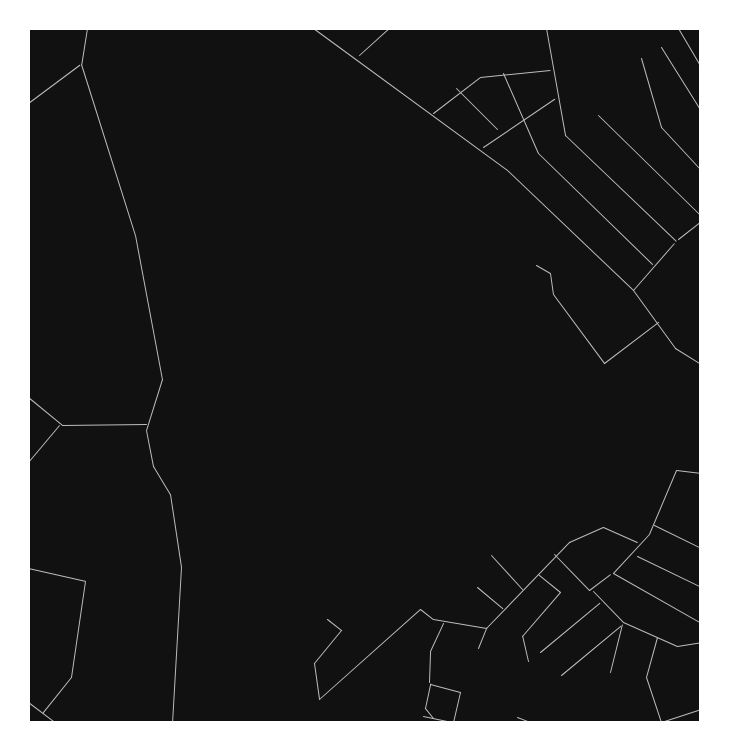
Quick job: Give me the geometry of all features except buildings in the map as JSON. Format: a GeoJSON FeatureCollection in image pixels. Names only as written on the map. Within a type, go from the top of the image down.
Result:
{"type":"FeatureCollection","features":[{"type":"Feature","properties":{"kind":"street"},"geometry":{"type":"LineString","coordinates":[[87,28],[81,64],[148,293],[163,392],[147,424],[153,466],[170,494],[181,567],[172,723]]}},
{"type":"Feature","properties":{"kind":"street"},"geometry":{"type":"LineString","coordinates":[[313,28],[357,56],[431,115],[481,149],[633,290],[660,320],[675,348],[701,364]]}},
{"type":"Feature","properties":{"kind":"street"},"geometry":{"type":"LineString","coordinates":[[357,56],[389,28]]}},
{"type":"Feature","properties":{"kind":"street"},"geometry":{"type":"LineString","coordinates":[[546,28],[555,99],[565,135],[676,241]]}},
{"type":"Feature","properties":{"kind":"street"},"geometry":{"type":"LineString","coordinates":[[678,28],[701,67]]}},
{"type":"Feature","properties":{"kind":"street"},"geometry":{"type":"LineString","coordinates":[[661,47],[701,111]]}},
{"type":"Feature","properties":{"kind":"street"},"geometry":{"type":"LineString","coordinates":[[641,58],[661,127],[701,170]]}},
{"type":"Feature","properties":{"kind":"street"},"geometry":{"type":"LineString","coordinates":[[28,103],[81,64]]}},
{"type":"Feature","properties":{"kind":"street"},"geometry":{"type":"LineString","coordinates":[[431,115],[456,88],[503,73],[552,70]]}},
{"type":"Feature","properties":{"kind":"street"},"geometry":{"type":"LineString","coordinates":[[503,73],[538,153],[652,264]]}},
{"type":"Feature","properties":{"kind":"street"},"geometry":{"type":"LineString","coordinates":[[456,88],[498,132]]}},
{"type":"Feature","properties":{"kind":"street"},"geometry":{"type":"LineString","coordinates":[[481,149],[498,132],[555,99]]}},
{"type":"Feature","properties":{"kind":"street"},"geometry":{"type":"LineString","coordinates":[[598,115],[701,216]]}},
{"type":"Feature","properties":{"kind":"street"},"geometry":{"type":"LineString","coordinates":[[633,290],[652,264],[700,223]]}},
{"type":"Feature","properties":{"kind":"street"},"geometry":{"type":"LineString","coordinates":[[536,265],[550,273],[553,294],[604,363],[660,320]]}},
{"type":"Feature","properties":{"kind":"street"},"geometry":{"type":"LineString","coordinates":[[28,397],[60,424],[147,424]]}},
{"type":"Feature","properties":{"kind":"street"},"geometry":{"type":"LineString","coordinates":[[28,462],[60,424]]}},
{"type":"Feature","properties":{"kind":"street"},"geometry":{"type":"LineString","coordinates":[[593,591],[634,555],[654,525],[676,470],[701,473]]}},
{"type":"Feature","properties":{"kind":"street"},"geometry":{"type":"LineString","coordinates":[[654,525],[701,548]]}},
{"type":"Feature","properties":{"kind":"street"},"geometry":{"type":"LineString","coordinates":[[478,648],[486,628],[554,554],[603,527],[640,543]]}},
{"type":"Feature","properties":{"kind":"street"},"geometry":{"type":"LineString","coordinates":[[554,554],[623,622],[677,646],[701,642]]}},
{"type":"Feature","properties":{"kind":"street"},"geometry":{"type":"LineString","coordinates":[[491,555],[523,591]]}},
{"type":"Feature","properties":{"kind":"street"},"geometry":{"type":"LineString","coordinates":[[634,555],[701,587]]}},
{"type":"Feature","properties":{"kind":"street"},"geometry":{"type":"LineString","coordinates":[[28,568],[85,581],[71,677],[43,712]]}},
{"type":"Feature","properties":{"kind":"street"},"geometry":{"type":"LineString","coordinates":[[528,661],[522,636],[560,592],[536,573]]}},
{"type":"Feature","properties":{"kind":"street"},"geometry":{"type":"LineString","coordinates":[[613,573],[701,623]]}},
{"type":"Feature","properties":{"kind":"street"},"geometry":{"type":"LineString","coordinates":[[477,587],[504,609]]}},
{"type":"Feature","properties":{"kind":"street"},"geometry":{"type":"LineString","coordinates":[[540,652],[601,601]]}},
{"type":"Feature","properties":{"kind":"street"},"geometry":{"type":"LineString","coordinates":[[327,619],[341,630],[314,663],[319,699],[420,609],[444,620],[486,628]]}},
{"type":"Feature","properties":{"kind":"street"},"geometry":{"type":"LineString","coordinates":[[433,718],[425,708],[430,684],[430,651],[444,620]]}},
{"type":"Feature","properties":{"kind":"street"},"geometry":{"type":"LineString","coordinates":[[561,675],[623,622]]}},
{"type":"Feature","properties":{"kind":"street"},"geometry":{"type":"LineString","coordinates":[[610,672],[620,626]]}},
{"type":"Feature","properties":{"kind":"street"},"geometry":{"type":"LineString","coordinates":[[657,637],[646,677],[659,722],[701,709]]}},
{"type":"Feature","properties":{"kind":"street"},"geometry":{"type":"LineString","coordinates":[[423,716],[453,723],[460,692],[430,684]]}},
{"type":"Feature","properties":{"kind":"street"},"geometry":{"type":"LineString","coordinates":[[28,702],[56,723]]}},
{"type":"Feature","properties":{"kind":"street"},"geometry":{"type":"LineString","coordinates":[[517,717],[533,723]]}}]}
